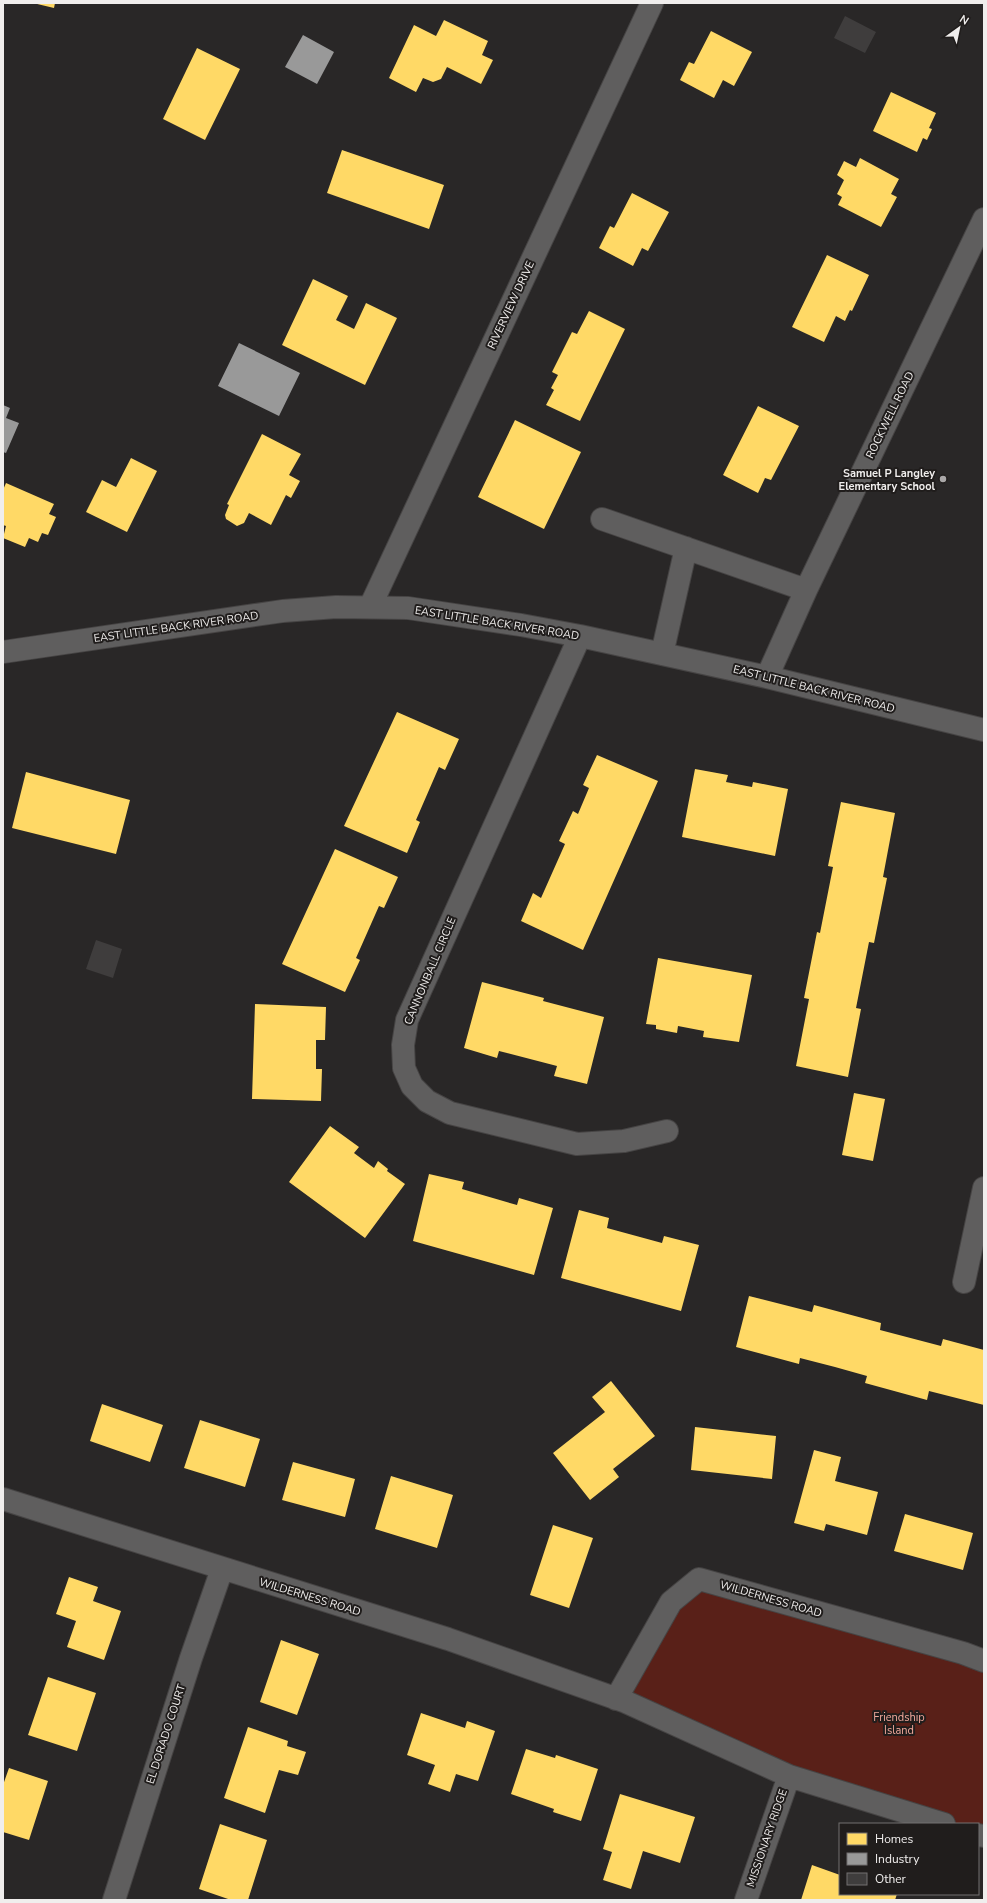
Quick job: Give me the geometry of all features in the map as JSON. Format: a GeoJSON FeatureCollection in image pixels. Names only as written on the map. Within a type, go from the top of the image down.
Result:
{"type":"FeatureCollection","features":[{"type":"Feature","properties":{"kind":"street","name":"RIVERVIEW DRIVE"},"geometry":{"type":"LineString","coordinates":[[370,606],[652,3]]}},
{"type":"Feature","properties":{"kind":"street","name":"ROCKWELL ROAD"},"geometry":{"type":"LineString","coordinates":[[767,677],[806,590],[984,219]]}},
{"type":"Feature","properties":{"kind":"street"},"geometry":{"type":"LineString","coordinates":[[602,519],[806,590]]}},
{"type":"Feature","properties":{"kind":"street"},"geometry":{"type":"LineString","coordinates":[[662,654],[686,548]]}},
{"type":"Feature","properties":{"kind":"street","name":"EAST LITTLE BACK RIVER ROAD"},"geometry":{"type":"LineString","coordinates":[[3,652],[283,611],[336,606],[408,608],[580,636],[767,677],[984,730]]}},
{"type":"Feature","properties":{"kind":"street","name":"CANNONBALL CIRCLE"},"geometry":{"type":"LineString","coordinates":[[580,636],[407,1020],[402,1045],[404,1068],[412,1086],[427,1101],[450,1114],[577,1144],[624,1141],[667,1131]]}},
{"type":"Feature","properties":{"kind":"street"},"geometry":{"type":"LineString","coordinates":[[964,1282],[984,1188]]}},
{"type":"Feature","properties":{"kind":"street","name":"WILDERNESS ROAD"},"geometry":{"type":"LineString","coordinates":[[3,1499],[448,1639],[616,1698],[789,1776],[941,1823]]}},
{"type":"Feature","properties":{"kind":"street","name":"EL DORADO COURT"},"geometry":{"type":"LineString","coordinates":[[114,1900],[188,1666],[222,1569]]}},
{"type":"Feature","properties":{"kind":"street","name":"WILDERNESS ROAD"},"geometry":{"type":"LineString","coordinates":[[616,1698],[671,1602],[699,1579],[963,1653],[984,1661]]}},
{"type":"Feature","properties":{"kind":"street","name":"MISSIONARY RIDGE"},"geometry":{"type":"LineString","coordinates":[[746,1900],[789,1776]]}},
{"type":"Feature","properties":{"kind":"green space","name":"Friendship Island"},"geometry":{"type":"Polygon","coordinates":[[[699,1579],[984,1662],[984,1836],[979,1835],[979,1823],[941,1823],[616,1699],[699,1579]]]}},
{"type":"Feature","properties":{"kind":"building: Homes"},"geometry":{"type":"Polygon","coordinates":[[[33,3],[55,3],[54,8],[33,3]]]}},
{"type":"Feature","properties":{"kind":"building: Homes"},"geometry":{"type":"Polygon","coordinates":[[[444,20],[488,41],[482,55],[493,60],[481,84],[447,67],[441,79],[433,82],[423,78],[416,92],[389,78],[414,25],[436,36],[444,20]]]}},
{"type":"Feature","properties":{"kind":"building: Homes"},"geometry":{"type":"Polygon","coordinates":[[[711,31],[752,52],[734,86],[723,80],[714,98],[680,80],[689,62],[694,64],[711,31]]]}},
{"type":"Feature","properties":{"kind":"building: Homes"},"geometry":{"type":"Polygon","coordinates":[[[197,48],[240,69],[205,140],[163,119],[197,48]]]}},
{"type":"Feature","properties":{"kind":"building: Homes"},"geometry":{"type":"Polygon","coordinates":[[[891,92],[936,113],[929,128],[932,129],[927,140],[923,138],[917,152],[873,131],[891,92]]]}},
{"type":"Feature","properties":{"kind":"building: Homes"},"geometry":{"type":"Polygon","coordinates":[[[342,150],[444,185],[429,229],[327,193],[342,150]]]}},
{"type":"Feature","properties":{"kind":"building: Homes"},"geometry":{"type":"Polygon","coordinates":[[[860,158],[899,179],[891,194],[897,197],[881,227],[838,205],[842,197],[837,194],[844,180],[837,175],[844,161],[856,167],[860,158]]]}},
{"type":"Feature","properties":{"kind":"building: Homes"},"geometry":{"type":"Polygon","coordinates":[[[632,193],[669,212],[648,251],[642,248],[633,266],[599,248],[610,226],[614,228],[632,193]]]}},
{"type":"Feature","properties":{"kind":"building: Homes"},"geometry":{"type":"Polygon","coordinates":[[[827,255],[869,275],[852,311],[850,310],[845,321],[836,316],[824,342],[792,327],[827,255]]]}},
{"type":"Feature","properties":{"kind":"building: Homes"},"geometry":{"type":"Polygon","coordinates":[[[313,279],[348,296],[336,320],[354,329],[366,303],[397,318],[365,385],[282,345],[313,279]]]}},
{"type":"Feature","properties":{"kind":"building: Homes"},"geometry":{"type":"Polygon","coordinates":[[[589,311],[625,329],[580,421],[546,405],[554,390],[551,388],[558,375],[552,372],[572,332],[577,334],[589,311]]]}},
{"type":"Feature","properties":{"kind":"building: Homes"},"geometry":{"type":"Polygon","coordinates":[[[758,406],[799,426],[771,480],[765,478],[758,493],[723,475],[758,406]]]}},
{"type":"Feature","properties":{"kind":"building: Homes"},"geometry":{"type":"Polygon","coordinates":[[[515,420],[581,452],[544,529],[478,497],[515,420]]]}},
{"type":"Feature","properties":{"kind":"building: Homes"},"geometry":{"type":"Polygon","coordinates":[[[262,434],[301,454],[289,475],[300,481],[291,498],[286,495],[271,525],[249,513],[244,523],[237,526],[226,519],[225,515],[229,505],[227,504],[262,434]]]}},
{"type":"Feature","properties":{"kind":"building: Homes"},"geometry":{"type":"Polygon","coordinates":[[[131,458],[157,471],[127,532],[86,512],[102,480],[116,487],[131,458]]]}},
{"type":"Feature","properties":{"kind":"building: Homes"},"geometry":{"type":"Polygon","coordinates":[[[6,483],[54,504],[49,514],[56,517],[48,535],[42,533],[38,542],[29,538],[25,547],[3,538],[6,526],[3,525],[3,490],[6,483]]]}},
{"type":"Feature","properties":{"kind":"building: Homes"},"geometry":{"type":"Polygon","coordinates":[[[397,712],[459,739],[445,770],[439,767],[416,820],[420,822],[407,853],[344,826],[397,712]]]}},
{"type":"Feature","properties":{"kind":"building: Homes"},"geometry":{"type":"Polygon","coordinates":[[[597,755],[658,781],[583,950],[521,921],[533,893],[541,898],[565,844],[559,841],[573,811],[578,814],[589,788],[583,785],[597,755]]]}},
{"type":"Feature","properties":{"kind":"building: Homes"},"geometry":{"type":"Polygon","coordinates":[[[695,769],[728,775],[726,782],[752,787],[753,782],[788,789],[775,856],[682,837],[695,769]]]}},
{"type":"Feature","properties":{"kind":"building: Homes"},"geometry":{"type":"Polygon","coordinates":[[[26,772],[130,800],[116,854],[12,828],[26,772]]]}},
{"type":"Feature","properties":{"kind":"building: Homes"},"geometry":{"type":"Polygon","coordinates":[[[841,802],[895,813],[883,877],[887,878],[874,943],[869,942],[856,1008],[861,1009],[848,1077],[796,1066],[809,999],[804,998],[817,932],[820,933],[833,867],[828,866],[841,802]]]}},
{"type":"Feature","properties":{"kind":"building: Homes"},"geometry":{"type":"Polygon","coordinates":[[[335,849],[398,877],[384,908],[379,906],[356,958],[360,960],[345,992],[282,964],[335,849]]]}},
{"type":"Feature","properties":{"kind":"building: Homes"},"geometry":{"type":"Polygon","coordinates":[[[658,958],[752,975],[739,1042],[703,1037],[704,1031],[678,1026],[677,1033],[656,1029],[656,1025],[646,1024],[658,958]]]}},
{"type":"Feature","properties":{"kind":"building: Homes"},"geometry":{"type":"Polygon","coordinates":[[[482,982],[544,998],[543,1001],[604,1017],[587,1084],[554,1076],[557,1066],[499,1051],[497,1058],[464,1048],[482,982]]]}},
{"type":"Feature","properties":{"kind":"building: Homes"},"geometry":{"type":"Polygon","coordinates":[[[255,1004],[326,1007],[325,1040],[316,1040],[316,1069],[322,1069],[321,1101],[252,1099],[255,1004]]]}},
{"type":"Feature","properties":{"kind":"building: Homes"},"geometry":{"type":"Polygon","coordinates":[[[854,1093],[885,1099],[873,1161],[842,1155],[854,1093]]]}},
{"type":"Feature","properties":{"kind":"building: Homes"},"geometry":{"type":"Polygon","coordinates":[[[330,1126],[359,1147],[354,1153],[374,1168],[378,1161],[388,1169],[387,1171],[405,1184],[365,1238],[289,1182],[330,1126]]]}},
{"type":"Feature","properties":{"kind":"building: Homes"},"geometry":{"type":"Polygon","coordinates":[[[429,1174],[464,1182],[462,1189],[517,1205],[519,1198],[553,1208],[534,1275],[413,1241],[429,1174]]]}},
{"type":"Feature","properties":{"kind":"building: Homes"},"geometry":{"type":"Polygon","coordinates":[[[579,1210],[609,1218],[607,1228],[662,1243],[664,1236],[699,1245],[681,1311],[561,1278],[579,1210]]]}},
{"type":"Feature","properties":{"kind":"building: Homes"},"geometry":{"type":"Polygon","coordinates":[[[749,1296],[812,1312],[814,1305],[881,1323],[880,1330],[941,1346],[943,1339],[984,1350],[984,1405],[929,1391],[927,1400],[865,1383],[867,1376],[835,1367],[800,1358],[799,1364],[736,1347],[749,1296]]]}},
{"type":"Feature","properties":{"kind":"building: Homes"},"geometry":{"type":"Polygon","coordinates":[[[611,1381],[655,1436],[613,1469],[619,1477],[590,1500],[553,1453],[605,1412],[592,1397],[611,1381]]]}},
{"type":"Feature","properties":{"kind":"building: Homes"},"geometry":{"type":"Polygon","coordinates":[[[102,1404],[163,1425],[150,1462],[90,1441],[102,1404]]]}},
{"type":"Feature","properties":{"kind":"building: Homes"},"geometry":{"type":"Polygon","coordinates":[[[200,1420],[260,1439],[245,1487],[184,1468],[200,1420]]]}},
{"type":"Feature","properties":{"kind":"building: Homes"},"geometry":{"type":"Polygon","coordinates":[[[695,1427],[776,1436],[772,1479],[691,1470],[695,1427]]]}},
{"type":"Feature","properties":{"kind":"building: Homes"},"geometry":{"type":"Polygon","coordinates":[[[814,1450],[841,1457],[835,1481],[878,1492],[867,1535],[826,1524],[824,1531],[794,1523],[814,1450]]]}},
{"type":"Feature","properties":{"kind":"building: Homes"},"geometry":{"type":"Polygon","coordinates":[[[293,1462],[355,1479],[345,1517],[282,1500],[293,1462]]]}},
{"type":"Feature","properties":{"kind":"building: Homes"},"geometry":{"type":"Polygon","coordinates":[[[391,1476],[453,1495],[437,1548],[375,1529],[391,1476]]]}},
{"type":"Feature","properties":{"kind":"building: Homes"},"geometry":{"type":"Polygon","coordinates":[[[905,1514],[973,1533],[963,1570],[894,1551],[905,1514]]]}},
{"type":"Feature","properties":{"kind":"building: Homes"},"geometry":{"type":"Polygon","coordinates":[[[553,1525],[593,1538],[569,1608],[530,1595],[553,1525]]]}},
{"type":"Feature","properties":{"kind":"building: Homes"},"geometry":{"type":"Polygon","coordinates":[[[69,1577],[98,1587],[93,1601],[121,1611],[104,1660],[67,1647],[76,1621],[56,1614],[69,1577]]]}},
{"type":"Feature","properties":{"kind":"building: Homes"},"geometry":{"type":"Polygon","coordinates":[[[281,1640],[319,1654],[297,1715],[260,1702],[281,1640]]]}},
{"type":"Feature","properties":{"kind":"building: Homes"},"geometry":{"type":"Polygon","coordinates":[[[48,1677],[96,1693],[77,1751],[28,1735],[48,1677]]]}},
{"type":"Feature","properties":{"kind":"building: Homes"},"geometry":{"type":"Polygon","coordinates":[[[421,1713],[465,1728],[467,1721],[495,1731],[478,1781],[456,1774],[450,1792],[428,1784],[435,1765],[407,1755],[421,1713]]]}},
{"type":"Feature","properties":{"kind":"building: Homes"},"geometry":{"type":"Polygon","coordinates":[[[248,1727],[288,1741],[287,1746],[306,1752],[298,1775],[279,1770],[265,1813],[224,1798],[248,1727]]]}},
{"type":"Feature","properties":{"kind":"building: Homes"},"geometry":{"type":"Polygon","coordinates":[[[526,1749],[555,1758],[556,1755],[598,1769],[581,1821],[553,1812],[554,1809],[511,1794],[526,1749]]]}},
{"type":"Feature","properties":{"kind":"building: Homes"},"geometry":{"type":"Polygon","coordinates":[[[9,1768],[48,1781],[29,1840],[3,1832],[3,1785],[9,1768]]]}},
{"type":"Feature","properties":{"kind":"building: Homes"},"geometry":{"type":"Polygon","coordinates":[[[620,1794],[695,1817],[680,1863],[643,1851],[631,1889],[603,1880],[612,1852],[603,1849],[620,1794]]]}},
{"type":"Feature","properties":{"kind":"building: Homes"},"geometry":{"type":"Polygon","coordinates":[[[220,1824],[267,1840],[248,1900],[231,1900],[199,1889],[220,1824]]]}},
{"type":"Feature","properties":{"kind":"building: Homes"},"geometry":{"type":"Polygon","coordinates":[[[812,1865],[839,1875],[839,1895],[897,1895],[895,1900],[801,1900],[812,1865]]]}},
{"type":"Feature","properties":{"kind":"building: Industry"},"geometry":{"type":"Polygon","coordinates":[[[303,35],[334,52],[317,84],[285,67],[303,35]]]}},
{"type":"Feature","properties":{"kind":"building: Industry"},"geometry":{"type":"Polygon","coordinates":[[[239,343],[300,373],[279,416],[218,386],[239,343]]]}},
{"type":"Feature","properties":{"kind":"building: Industry"},"geometry":{"type":"Polygon","coordinates":[[[3,405],[10,408],[6,418],[19,423],[6,453],[3,452],[3,405]]]}},
{"type":"Feature","properties":{"kind":"building: Other"},"geometry":{"type":"Polygon","coordinates":[[[845,16],[876,32],[865,53],[834,38],[845,16]]]}},
{"type":"Feature","properties":{"kind":"building: Other"},"geometry":{"type":"Polygon","coordinates":[[[96,940],[122,949],[113,978],[86,969],[96,940]]]}},
{"type":"Feature","properties":{"kind":"place","name":"Samuel P Langley Elementary School"},"geometry":{"type":"Point","coordinates":[943,479]}}]}
